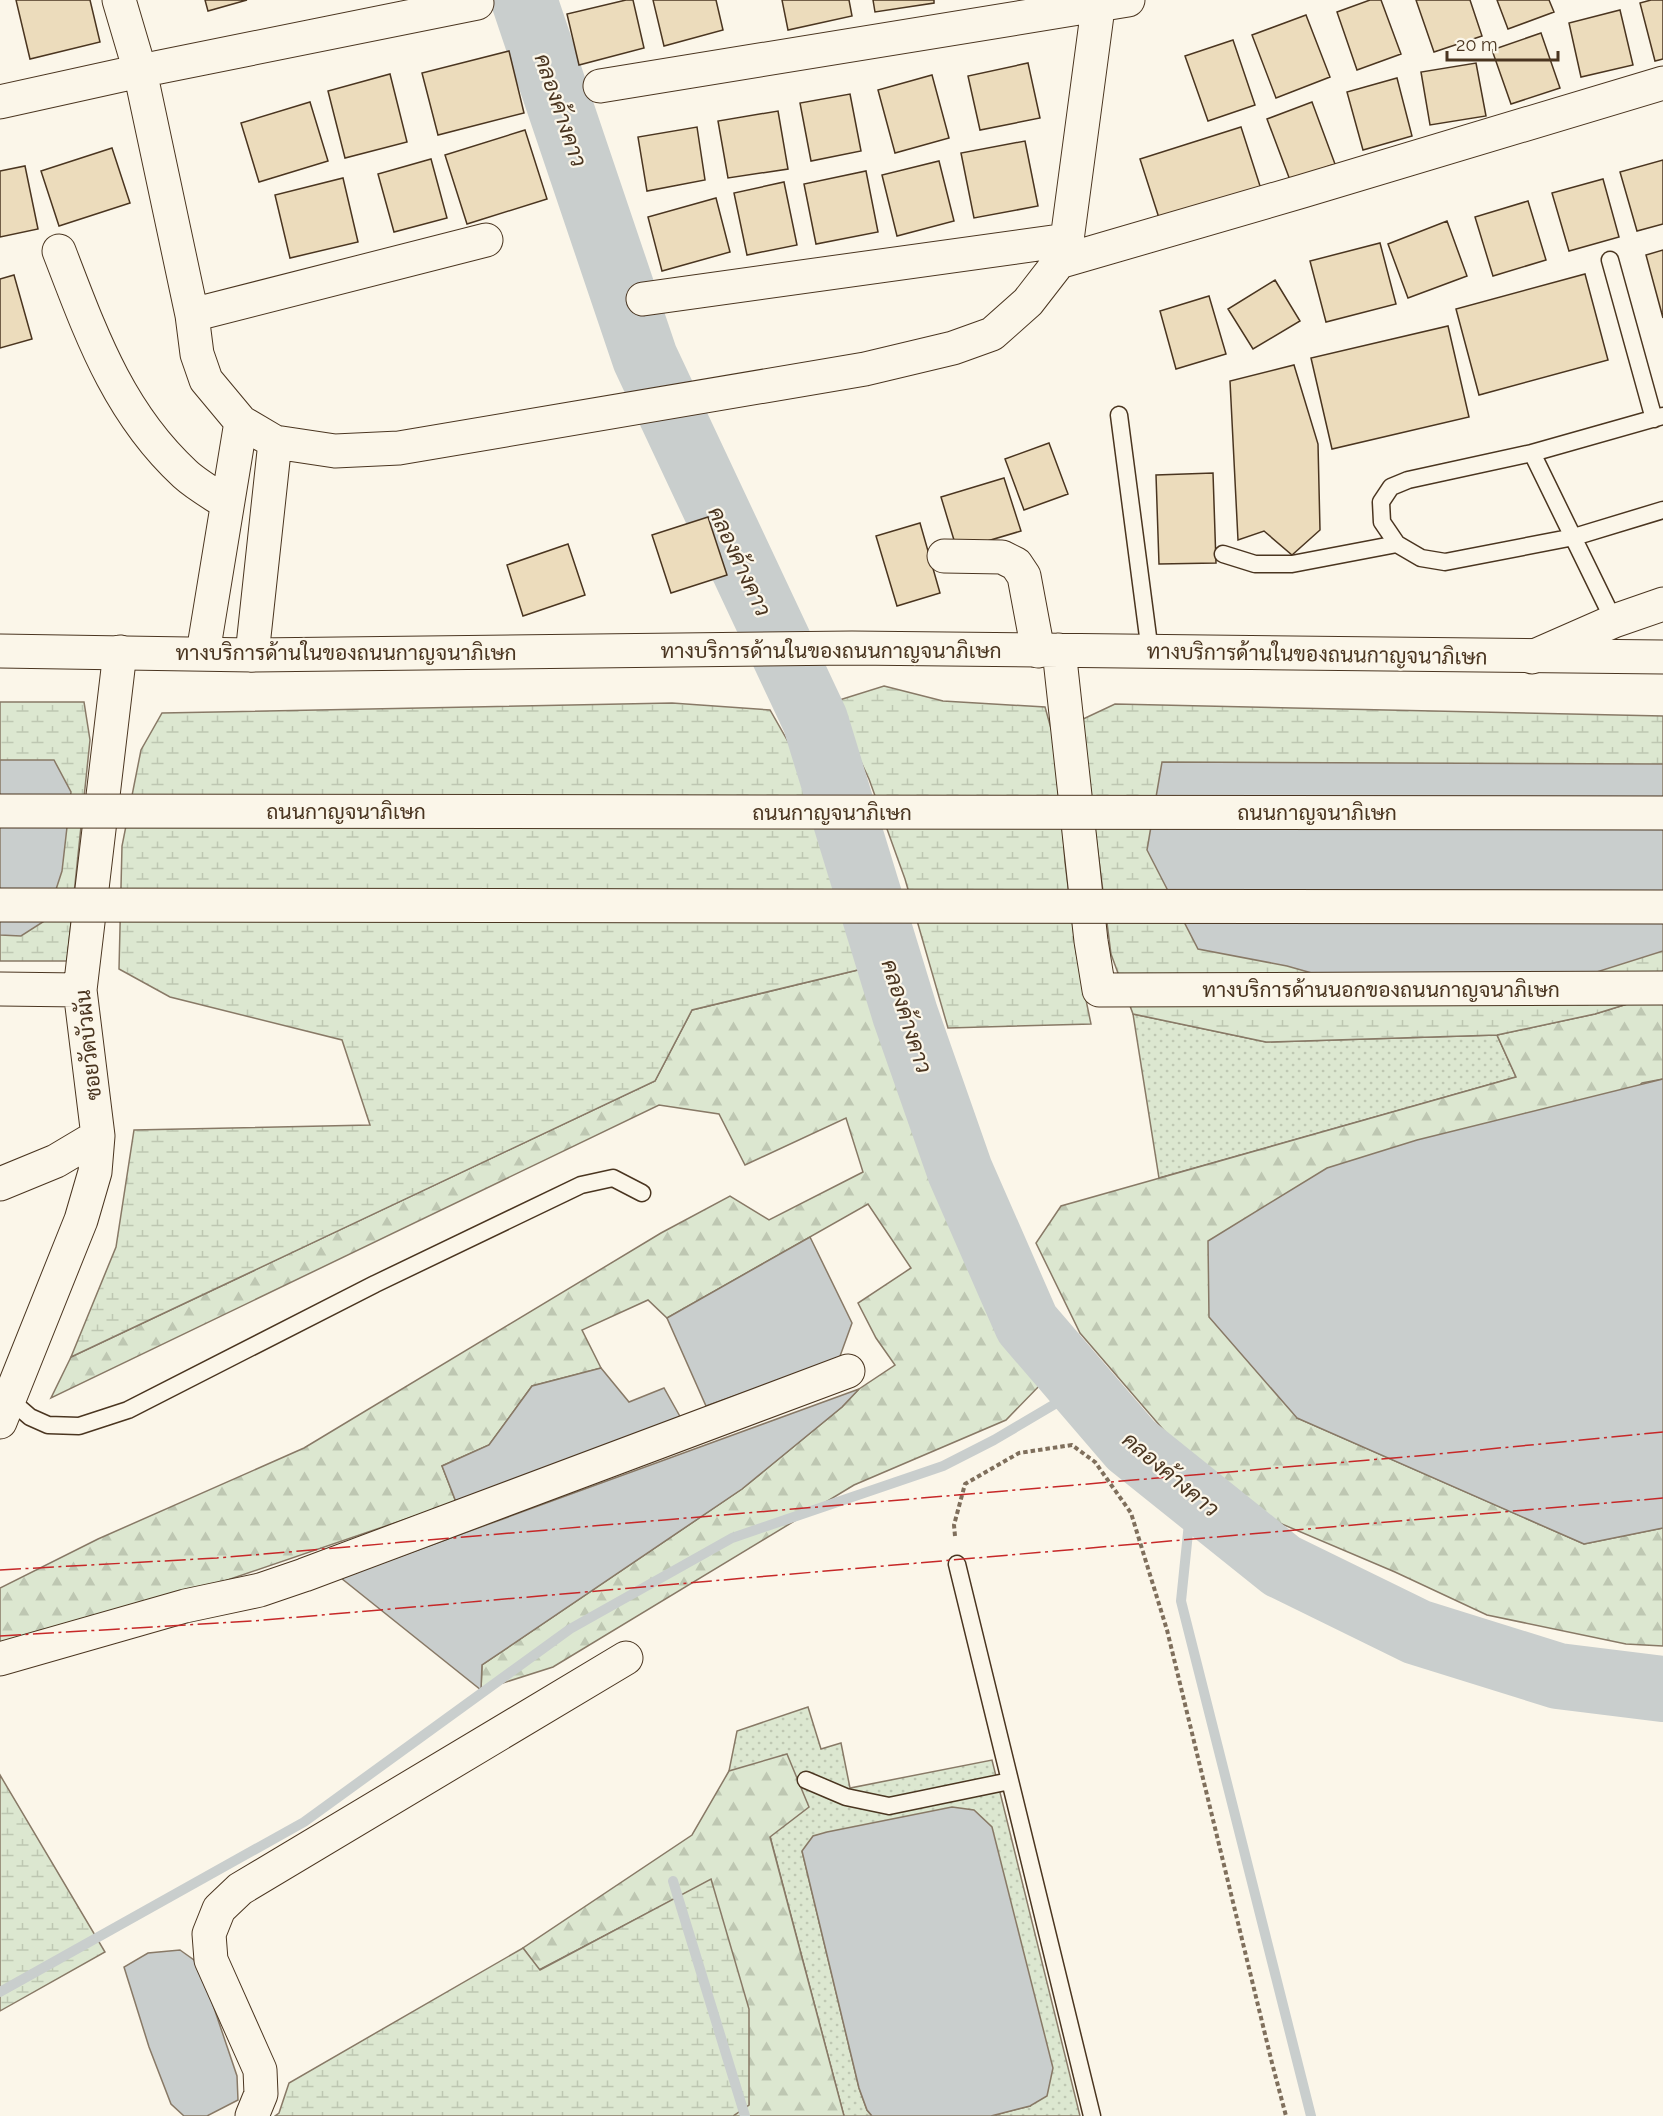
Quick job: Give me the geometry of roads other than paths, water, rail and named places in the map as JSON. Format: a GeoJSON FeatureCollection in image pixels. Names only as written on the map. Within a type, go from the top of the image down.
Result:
{"type":"FeatureCollection","features":[{"type":"Feature","properties":{"kind":"main road"},"geometry":{"type":"LineString","coordinates":[[119,0],[140,71],[192,315],[197,354],[206,380],[241,422],[275,442],[335,451],[399,448],[865,369],[953,348],[992,334],[1028,303],[1063,251],[1108,1],[600,86]]}},
{"type":"Feature","properties":{"kind":"main road"},"geometry":{"type":"LineString","coordinates":[[0,102],[140,71],[477,3]]}},
{"type":"Feature","properties":{"kind":"main road"},"geometry":{"type":"LineString","coordinates":[[643,299],[1063,251],[1314,188],[1663,83]]}},
{"type":"Feature","properties":{"kind":"main road"},"geometry":{"type":"LineString","coordinates":[[192,315],[486,240]]}},
{"type":"Feature","properties":{"kind":"main road"},"geometry":{"type":"LineString","coordinates":[[59,251],[93,341],[115,386],[165,453],[186,475],[227,503]]}},
{"type":"Feature","properties":{"kind":"main road"},"geometry":{"type":"LineString","coordinates":[[203,653],[241,422]]}},
{"type":"Feature","properties":{"kind":"main road"},"geometry":{"type":"LineString","coordinates":[[252,655],[275,442]]}},
{"type":"Feature","properties":{"kind":"main road"},"geometry":{"type":"LineString","coordinates":[[944,556],[1002,557],[1016,564],[1024,576],[1048,650]]}},
{"type":"Feature","properties":{"kind":"main road"},"geometry":{"type":"LineString","coordinates":[[1532,657],[1614,621],[1663,604]]}},
{"type":"Feature","properties":{"kind":"main road","name":"ทางบริการด้านในของถนนกาญจนาภิเษก"},"geometry":{"type":"LineString","coordinates":[[0,651],[252,655],[852,648],[1663,657]]}},
{"type":"Feature","properties":{"kind":"main road","name":"ทางบริการด้านนอกของถนนกาญจนาภิเษก"},"geometry":{"type":"LineString","coordinates":[[1048,650],[1099,990],[1663,988]]}},
{"type":"Feature","properties":{"kind":"main road","name":"ซอยวัดบัวผัน"},"geometry":{"type":"LineString","coordinates":[[4,1410],[81,1220],[95,1172],[98,1136],[80,990],[120,652]]}},
{"type":"Feature","properties":{"kind":"main road","name":"ถนนกาญจนาภิเษก"},"geometry":{"type":"LineString","coordinates":[[0,811],[1663,813]]}},
{"type":"Feature","properties":{"kind":"main road"},"geometry":{"type":"LineString","coordinates":[[0,906],[1663,907]]}},
{"type":"Feature","properties":{"kind":"main road"},"geometry":{"type":"LineString","coordinates":[[0,989],[80,990]]}},
{"type":"Feature","properties":{"kind":"main road"},"geometry":{"type":"LineString","coordinates":[[0,1184],[56,1161],[98,1136]]}},
{"type":"Feature","properties":{"kind":"main road"},"geometry":{"type":"LineString","coordinates":[[0,1659],[185,1606],[260,1590],[848,1371]]}},
{"type":"Feature","properties":{"kind":"main road"},"geometry":{"type":"LineString","coordinates":[[252,2116],[261,2094],[260,2070],[211,1960],[209,1934],[219,1909],[240,1889],[626,1658]]}},
{"type":"Feature","properties":{"kind":"lane"},"geometry":{"type":"LineString","coordinates":[[1610,260],[1658,417],[1532,453],[1408,480],[1391,487],[1381,502],[1382,522],[1397,544],[1421,558],[1445,562],[1574,537],[1663,510]]}},
{"type":"Feature","properties":{"kind":"lane"},"geometry":{"type":"LineString","coordinates":[[1119,415],[1149,652]]}},
{"type":"Feature","properties":{"kind":"lane"},"geometry":{"type":"LineString","coordinates":[[1532,453],[1614,621]]}},
{"type":"Feature","properties":{"kind":"lane"},"geometry":{"type":"LineString","coordinates":[[1223,554],[1255,564],[1292,564],[1397,544]]}},
{"type":"Feature","properties":{"kind":"lane"},"geometry":{"type":"LineString","coordinates":[[4,1410],[48,1425],[79,1426],[128,1410],[375,1284],[581,1185],[613,1178],[642,1193]]}},
{"type":"Feature","properties":{"kind":"lane"},"geometry":{"type":"LineString","coordinates":[[957,1564],[1092,2116]]}},
{"type":"Feature","properties":{"kind":"lane"},"geometry":{"type":"LineString","coordinates":[[806,1780],[846,1797],[889,1806],[1010,1781]]}},
{"type":"Feature","properties":{"kind":"waterway","name":"คลองค้างคาว"},"geometry":{"type":"LineString","coordinates":[[524,0],[645,358],[815,720],[905,1014],[960,1171],[1027,1324],[1131,1445],[1282,1566],[1417,1632],[1558,1676],[1663,1689]]}},
{"type":"Feature","properties":{"kind":"waterway"},"geometry":{"type":"LineString","coordinates":[[0,1992],[304,1822],[570,1629],[732,1538],[943,1466],[994,1440],[1082,1388]]}},
{"type":"Feature","properties":{"kind":"waterway"},"geometry":{"type":"LineString","coordinates":[[1192,1494],[1181,1601],[1311,2116]]}},
{"type":"Feature","properties":{"kind":"waterway"},"geometry":{"type":"LineString","coordinates":[[673,1881],[745,2116]]}}]}
